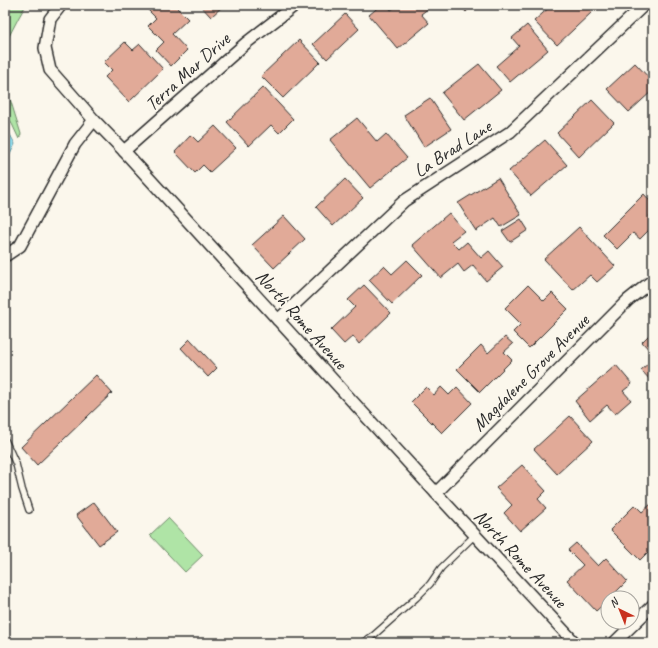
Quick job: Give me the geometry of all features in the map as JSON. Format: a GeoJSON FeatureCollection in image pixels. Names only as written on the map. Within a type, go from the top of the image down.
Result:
{"type":"FeatureCollection","features":[{"type":"Feature","properties":{"kind":"street","name":"North Rome Avenue"},"geometry":{"type":"LineString","coordinates":[[61,5],[50,19],[45,48],[50,70],[94,120],[575,643]]}},
{"type":"Feature","properties":{"kind":"street","name":"Terra Mar Drive"},"geometry":{"type":"LineString","coordinates":[[124,151],[246,43],[295,5]]}},
{"type":"Feature","properties":{"kind":"street","name":"La Brad Lane"},"geometry":{"type":"LineString","coordinates":[[278,320],[404,201],[510,132],[644,5]]}},
{"type":"Feature","properties":{"kind":"street"},"geometry":{"type":"LineString","coordinates":[[5,256],[20,246],[75,144],[94,120]]}},
{"type":"Feature","properties":{"kind":"street","name":"Magdalene Grove Avenue"},"geometry":{"type":"LineString","coordinates":[[436,493],[628,300],[653,280]]}},
{"type":"Feature","properties":{"kind":"street"},"geometry":{"type":"LineString","coordinates":[[614,643],[653,605]]}},
{"type":"Feature","properties":{"kind":"lane"},"geometry":{"type":"LineString","coordinates":[[5,440],[16,464],[29,510]]}},
{"type":"Feature","properties":{"kind":"lane"},"geometry":{"type":"LineString","coordinates":[[362,643],[416,598],[430,584],[441,568],[475,535]]}},
{"type":"Feature","properties":{"kind":"green space"},"geometry":{"type":"Polygon","coordinates":[[[8,5],[26,5],[5,44],[5,11],[8,5]]]}},
{"type":"Feature","properties":{"kind":"green space"},"geometry":{"type":"Polygon","coordinates":[[[5,89],[11,102],[21,134],[19,139],[12,124],[5,114],[5,89]]]}},
{"type":"Feature","properties":{"kind":"green space"},"geometry":{"type":"Polygon","coordinates":[[[168,518],[203,555],[185,572],[150,535],[168,518]]]}},
{"type":"Feature","properties":{"kind":"water"},"geometry":{"type":"Polygon","coordinates":[[[5,125],[15,144],[5,165],[5,125]]]}},
{"type":"Feature","properties":{"kind":"building"},"geometry":{"type":"Polygon","coordinates":[[[154,5],[174,5],[188,19],[172,34],[187,50],[171,66],[156,50],[164,42],[148,26],[156,18],[148,10],[154,5]]]}},
{"type":"Feature","properties":{"kind":"building"},"geometry":{"type":"Polygon","coordinates":[[[200,5],[224,5],[211,17],[200,5]]]}},
{"type":"Feature","properties":{"kind":"building"},"geometry":{"type":"Polygon","coordinates":[[[381,5],[387,5],[391,10],[398,5],[427,5],[429,8],[421,14],[429,23],[398,49],[369,15],[381,5]]]}},
{"type":"Feature","properties":{"kind":"building"},"geometry":{"type":"Polygon","coordinates":[[[459,5],[473,5],[466,12],[459,5]]]}},
{"type":"Feature","properties":{"kind":"building"},"geometry":{"type":"Polygon","coordinates":[[[552,5],[585,5],[592,12],[557,45],[534,21],[552,5]]]}},
{"type":"Feature","properties":{"kind":"building"},"geometry":{"type":"Polygon","coordinates":[[[345,14],[359,29],[327,59],[313,44],[345,14]]]}},
{"type":"Feature","properties":{"kind":"building"},"geometry":{"type":"Polygon","coordinates":[[[527,25],[548,50],[510,82],[496,66],[519,46],[512,38],[527,25]]]}},
{"type":"Feature","properties":{"kind":"building"},"geometry":{"type":"Polygon","coordinates":[[[299,40],[320,62],[283,98],[261,76],[299,40]]]}},
{"type":"Feature","properties":{"kind":"building"},"geometry":{"type":"Polygon","coordinates":[[[125,42],[133,50],[140,44],[163,69],[129,102],[105,77],[112,70],[104,62],[125,42]]]}},
{"type":"Feature","properties":{"kind":"building"},"geometry":{"type":"Polygon","coordinates":[[[635,63],[653,82],[653,90],[629,112],[607,89],[635,63]]]}},
{"type":"Feature","properties":{"kind":"building"},"geometry":{"type":"Polygon","coordinates":[[[479,64],[501,90],[464,120],[442,93],[479,64]]]}},
{"type":"Feature","properties":{"kind":"building"},"geometry":{"type":"Polygon","coordinates":[[[263,87],[293,119],[279,133],[271,125],[249,146],[227,122],[263,87]]]}},
{"type":"Feature","properties":{"kind":"building"},"geometry":{"type":"Polygon","coordinates":[[[430,98],[451,129],[424,147],[404,115],[430,98]]]}},
{"type":"Feature","properties":{"kind":"building"},"geometry":{"type":"Polygon","coordinates":[[[592,100],[614,123],[579,157],[557,133],[592,100]]]}},
{"type":"Feature","properties":{"kind":"building"},"geometry":{"type":"Polygon","coordinates":[[[357,118],[377,142],[386,134],[407,158],[370,188],[330,140],[357,118]]]}},
{"type":"Feature","properties":{"kind":"building"},"geometry":{"type":"Polygon","coordinates":[[[215,126],[236,148],[210,172],[203,165],[195,173],[175,152],[191,135],[198,142],[215,126]]]}},
{"type":"Feature","properties":{"kind":"building"},"geometry":{"type":"Polygon","coordinates":[[[545,140],[567,165],[531,196],[509,171],[545,140]]]}},
{"type":"Feature","properties":{"kind":"building"},"geometry":{"type":"Polygon","coordinates":[[[498,178],[521,215],[501,227],[495,218],[476,231],[458,203],[498,178]]]}},
{"type":"Feature","properties":{"kind":"building"},"geometry":{"type":"Polygon","coordinates":[[[345,179],[363,198],[333,226],[316,207],[345,179]]]}},
{"type":"Feature","properties":{"kind":"building"},"geometry":{"type":"Polygon","coordinates":[[[644,194],[653,204],[653,213],[649,216],[653,220],[653,226],[640,239],[633,233],[617,249],[603,235],[644,194]]]}},
{"type":"Feature","properties":{"kind":"building"},"geometry":{"type":"Polygon","coordinates":[[[449,213],[464,231],[451,241],[459,249],[467,242],[481,258],[489,251],[503,267],[486,281],[473,265],[464,272],[458,264],[441,278],[412,245],[449,213]]]}},
{"type":"Feature","properties":{"kind":"building"},"geometry":{"type":"Polygon","coordinates":[[[284,216],[305,239],[274,268],[252,245],[284,216]]]}},
{"type":"Feature","properties":{"kind":"building"},"geometry":{"type":"Polygon","coordinates":[[[521,219],[528,230],[510,242],[502,231],[521,219]]]}},
{"type":"Feature","properties":{"kind":"building"},"geometry":{"type":"Polygon","coordinates":[[[579,227],[615,266],[597,282],[590,275],[573,290],[544,259],[579,227]]]}},
{"type":"Feature","properties":{"kind":"building"},"geometry":{"type":"Polygon","coordinates":[[[407,260],[422,275],[392,304],[369,280],[384,266],[392,274],[407,260]]]}},
{"type":"Feature","properties":{"kind":"building"},"geometry":{"type":"Polygon","coordinates":[[[364,285],[391,313],[359,344],[353,336],[344,344],[331,330],[355,307],[348,300],[364,285]]]}},
{"type":"Feature","properties":{"kind":"building"},"geometry":{"type":"Polygon","coordinates":[[[528,285],[544,301],[552,293],[568,309],[529,348],[513,332],[521,324],[505,308],[528,285]]]}},
{"type":"Feature","properties":{"kind":"building"},"geometry":{"type":"Polygon","coordinates":[[[653,331],[653,354],[642,342],[653,331]]]}},
{"type":"Feature","properties":{"kind":"building"},"geometry":{"type":"Polygon","coordinates":[[[505,337],[513,344],[504,352],[512,360],[480,392],[457,369],[481,345],[488,353],[505,337]]]}},
{"type":"Feature","properties":{"kind":"building"},"geometry":{"type":"Polygon","coordinates":[[[190,339],[217,368],[208,377],[181,348],[190,339]]]}},
{"type":"Feature","properties":{"kind":"building"},"geometry":{"type":"Polygon","coordinates":[[[653,359],[653,383],[641,370],[653,359]]]}},
{"type":"Feature","properties":{"kind":"building"},"geometry":{"type":"Polygon","coordinates":[[[616,365],[632,384],[623,391],[631,400],[615,414],[607,405],[590,420],[575,401],[616,365]]]}},
{"type":"Feature","properties":{"kind":"building"},"geometry":{"type":"Polygon","coordinates":[[[96,375],[112,393],[37,465],[21,447],[96,375]]]}},
{"type":"Feature","properties":{"kind":"building"},"geometry":{"type":"Polygon","coordinates":[[[426,387],[434,395],[441,387],[449,395],[457,387],[472,403],[442,433],[411,402],[426,387]]]}},
{"type":"Feature","properties":{"kind":"building"},"geometry":{"type":"Polygon","coordinates":[[[570,416],[593,441],[557,474],[534,449],[570,416]]]}},
{"type":"Feature","properties":{"kind":"building"},"geometry":{"type":"Polygon","coordinates":[[[522,465],[546,491],[538,499],[546,508],[520,531],[504,513],[512,505],[496,488],[522,465]]]}},
{"type":"Feature","properties":{"kind":"building"},"geometry":{"type":"Polygon","coordinates":[[[94,502],[117,532],[99,545],[76,515],[94,502]]]}},
{"type":"Feature","properties":{"kind":"building"},"geometry":{"type":"Polygon","coordinates":[[[651,504],[653,507],[653,547],[640,560],[610,530],[635,505],[642,512],[651,504]]]}},
{"type":"Feature","properties":{"kind":"building"},"geometry":{"type":"Polygon","coordinates":[[[576,543],[598,566],[606,558],[627,581],[618,590],[600,590],[600,607],[596,611],[567,580],[583,565],[568,550],[576,543]]]}}]}
